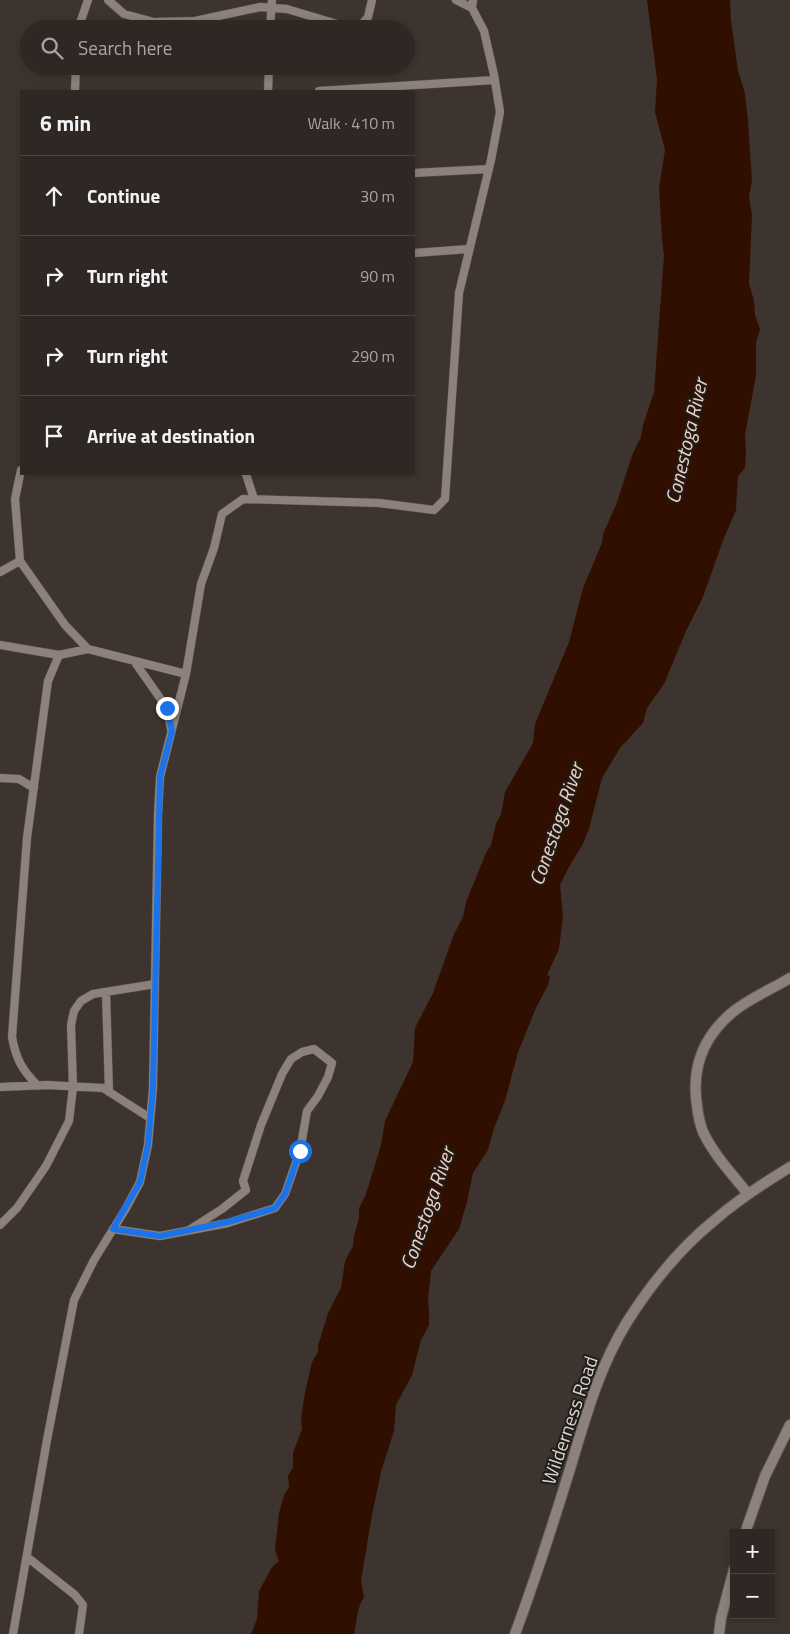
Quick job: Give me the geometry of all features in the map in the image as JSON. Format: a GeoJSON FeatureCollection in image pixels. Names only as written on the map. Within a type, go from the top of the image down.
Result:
{"type":"FeatureCollection","features":[{"type":"Feature","properties":{"kind":"street"},"geometry":{"type":"LineString","coordinates":[[748,1194],[715,1152],[703,1132],[695,1094],[696,1072],[706,1045],[716,1028],[742,1006],[790,978]]}},
{"type":"Feature","properties":{"kind":"street","name":"Wilderness Road"},"geometry":{"type":"LineString","coordinates":[[514,1634],[526,1605],[567,1480],[590,1402],[613,1347],[627,1322],[672,1262],[712,1222],[748,1194],[790,1167]]}},
{"type":"Feature","properties":{"kind":"street"},"geometry":{"type":"LineString","coordinates":[[746,1529],[766,1476],[790,1425]]}},
{"type":"Feature","properties":{"kind":"street"},"geometry":{"type":"LineString","coordinates":[[719,1634],[733,1574]]}},
{"type":"Feature","properties":{"kind":"lane"},"geometry":{"type":"LineString","coordinates":[[81,20],[88,0]]}},
{"type":"Feature","properties":{"kind":"lane"},"geometry":{"type":"LineString","coordinates":[[108,0],[124,14],[146,20]]}},
{"type":"Feature","properties":{"kind":"lane"},"geometry":{"type":"LineString","coordinates":[[365,20],[368,17],[372,0]]}},
{"type":"Feature","properties":{"kind":"lane"},"geometry":{"type":"LineString","coordinates":[[13,1634],[74,1300],[94,1260],[140,1182],[148,1145],[153,1088],[160,777],[186,674],[201,584],[214,548],[222,514],[243,499],[379,503],[434,510],[445,499],[459,293],[489,168],[500,112],[484,31],[473,4],[456,0]]}},
{"type":"Feature","properties":{"kind":"lane"},"geometry":{"type":"LineString","coordinates":[[270,20],[271,4]]}},
{"type":"Feature","properties":{"kind":"lane"},"geometry":{"type":"LineString","coordinates":[[200,20],[271,4],[324,20]]}},
{"type":"Feature","properties":{"kind":"lane"},"geometry":{"type":"LineString","coordinates":[[75,90],[76,75]]}},
{"type":"Feature","properties":{"kind":"lane"},"geometry":{"type":"LineString","coordinates":[[268,90],[269,75]]}},
{"type":"Feature","properties":{"kind":"lane"},"geometry":{"type":"LineString","coordinates":[[335,90],[495,80]]}},
{"type":"Feature","properties":{"kind":"lane"},"geometry":{"type":"LineString","coordinates":[[415,173],[489,168]]}},
{"type":"Feature","properties":{"kind":"lane"},"geometry":{"type":"LineString","coordinates":[[415,253],[469,249]]}},
{"type":"Feature","properties":{"kind":"lane"},"geometry":{"type":"LineString","coordinates":[[20,475],[15,499],[20,561],[65,625],[88,649]]}},
{"type":"Feature","properties":{"kind":"lane"},"geometry":{"type":"LineString","coordinates":[[246,475],[254,499]]}},
{"type":"Feature","properties":{"kind":"lane"},"geometry":{"type":"LineString","coordinates":[[0,572],[20,561]]}},
{"type":"Feature","properties":{"kind":"lane"},"geometry":{"type":"LineString","coordinates":[[0,645],[59,655],[88,649],[186,674]]}},
{"type":"Feature","properties":{"kind":"lane"},"geometry":{"type":"LineString","coordinates":[[38,1086],[27,1074],[15,1055],[12,1037],[26,848],[48,681],[59,655]]}},
{"type":"Feature","properties":{"kind":"lane"},"geometry":{"type":"LineString","coordinates":[[134,661],[167,708],[172,731]]}},
{"type":"Feature","properties":{"kind":"lane"},"geometry":{"type":"LineString","coordinates":[[0,778],[19,779],[34,788]]}},
{"type":"Feature","properties":{"kind":"lane"},"geometry":{"type":"LineString","coordinates":[[0,1225],[17,1208],[46,1166],[69,1121],[73,1087],[71,1024],[74,1011],[81,1001],[93,994],[155,984]]}},
{"type":"Feature","properties":{"kind":"lane"},"geometry":{"type":"LineString","coordinates":[[106,992],[109,1092]]}},
{"type":"Feature","properties":{"kind":"lane"},"geometry":{"type":"LineString","coordinates":[[113,1229],[160,1236],[228,1222],[275,1208],[285,1194],[300,1151],[307,1111],[328,1077],[332,1062],[314,1049],[302,1052],[291,1060],[272,1096],[261,1124],[243,1181],[246,1190],[222,1209],[189,1230]]}},
{"type":"Feature","properties":{"kind":"lane"},"geometry":{"type":"LineString","coordinates":[[0,1087],[103,1088],[150,1118]]}},
{"type":"Feature","properties":{"kind":"lane"},"geometry":{"type":"LineString","coordinates":[[27,1557],[76,1595],[83,1604],[80,1634]]}},
{"type":"Feature","properties":{"kind":"water","name":"Conestoga River"},"geometry":{"type":"Polygon","coordinates":[[[647,0],[730,0],[738,71],[745,93],[752,180],[749,197],[752,215],[749,284],[754,300],[755,315],[760,329],[756,343],[756,376],[745,435],[745,468],[738,476],[736,510],[703,597],[686,631],[664,684],[647,708],[643,723],[620,748],[602,778],[589,829],[583,844],[560,885],[563,917],[559,949],[547,975],[550,976],[548,985],[536,1008],[518,1052],[505,1101],[494,1128],[488,1150],[473,1173],[459,1229],[431,1271],[428,1299],[429,1325],[421,1340],[412,1375],[396,1405],[394,1431],[381,1472],[372,1515],[361,1581],[364,1597],[354,1634],[251,1634],[257,1619],[259,1591],[272,1567],[279,1561],[275,1550],[279,1513],[284,1495],[289,1487],[288,1476],[293,1467],[293,1453],[302,1429],[301,1419],[305,1392],[312,1362],[318,1352],[328,1313],[341,1288],[345,1261],[353,1246],[359,1218],[359,1208],[366,1194],[381,1145],[385,1121],[413,1062],[415,1028],[433,993],[454,934],[463,917],[466,902],[491,845],[496,824],[501,814],[505,792],[533,743],[535,724],[569,642],[583,588],[602,543],[603,534],[616,505],[633,453],[641,437],[654,392],[664,255],[659,188],[665,150],[655,112],[657,79],[647,0]]]}},
{"type":"Feature","properties":{"kind":"route"},"geometry":{"type":"LineString","coordinates":[[167,708],[172,731],[160,777],[153,1088],[148,1145],[140,1182],[113,1229],[160,1236],[228,1222],[275,1208],[285,1194],[300,1151]]}}]}
